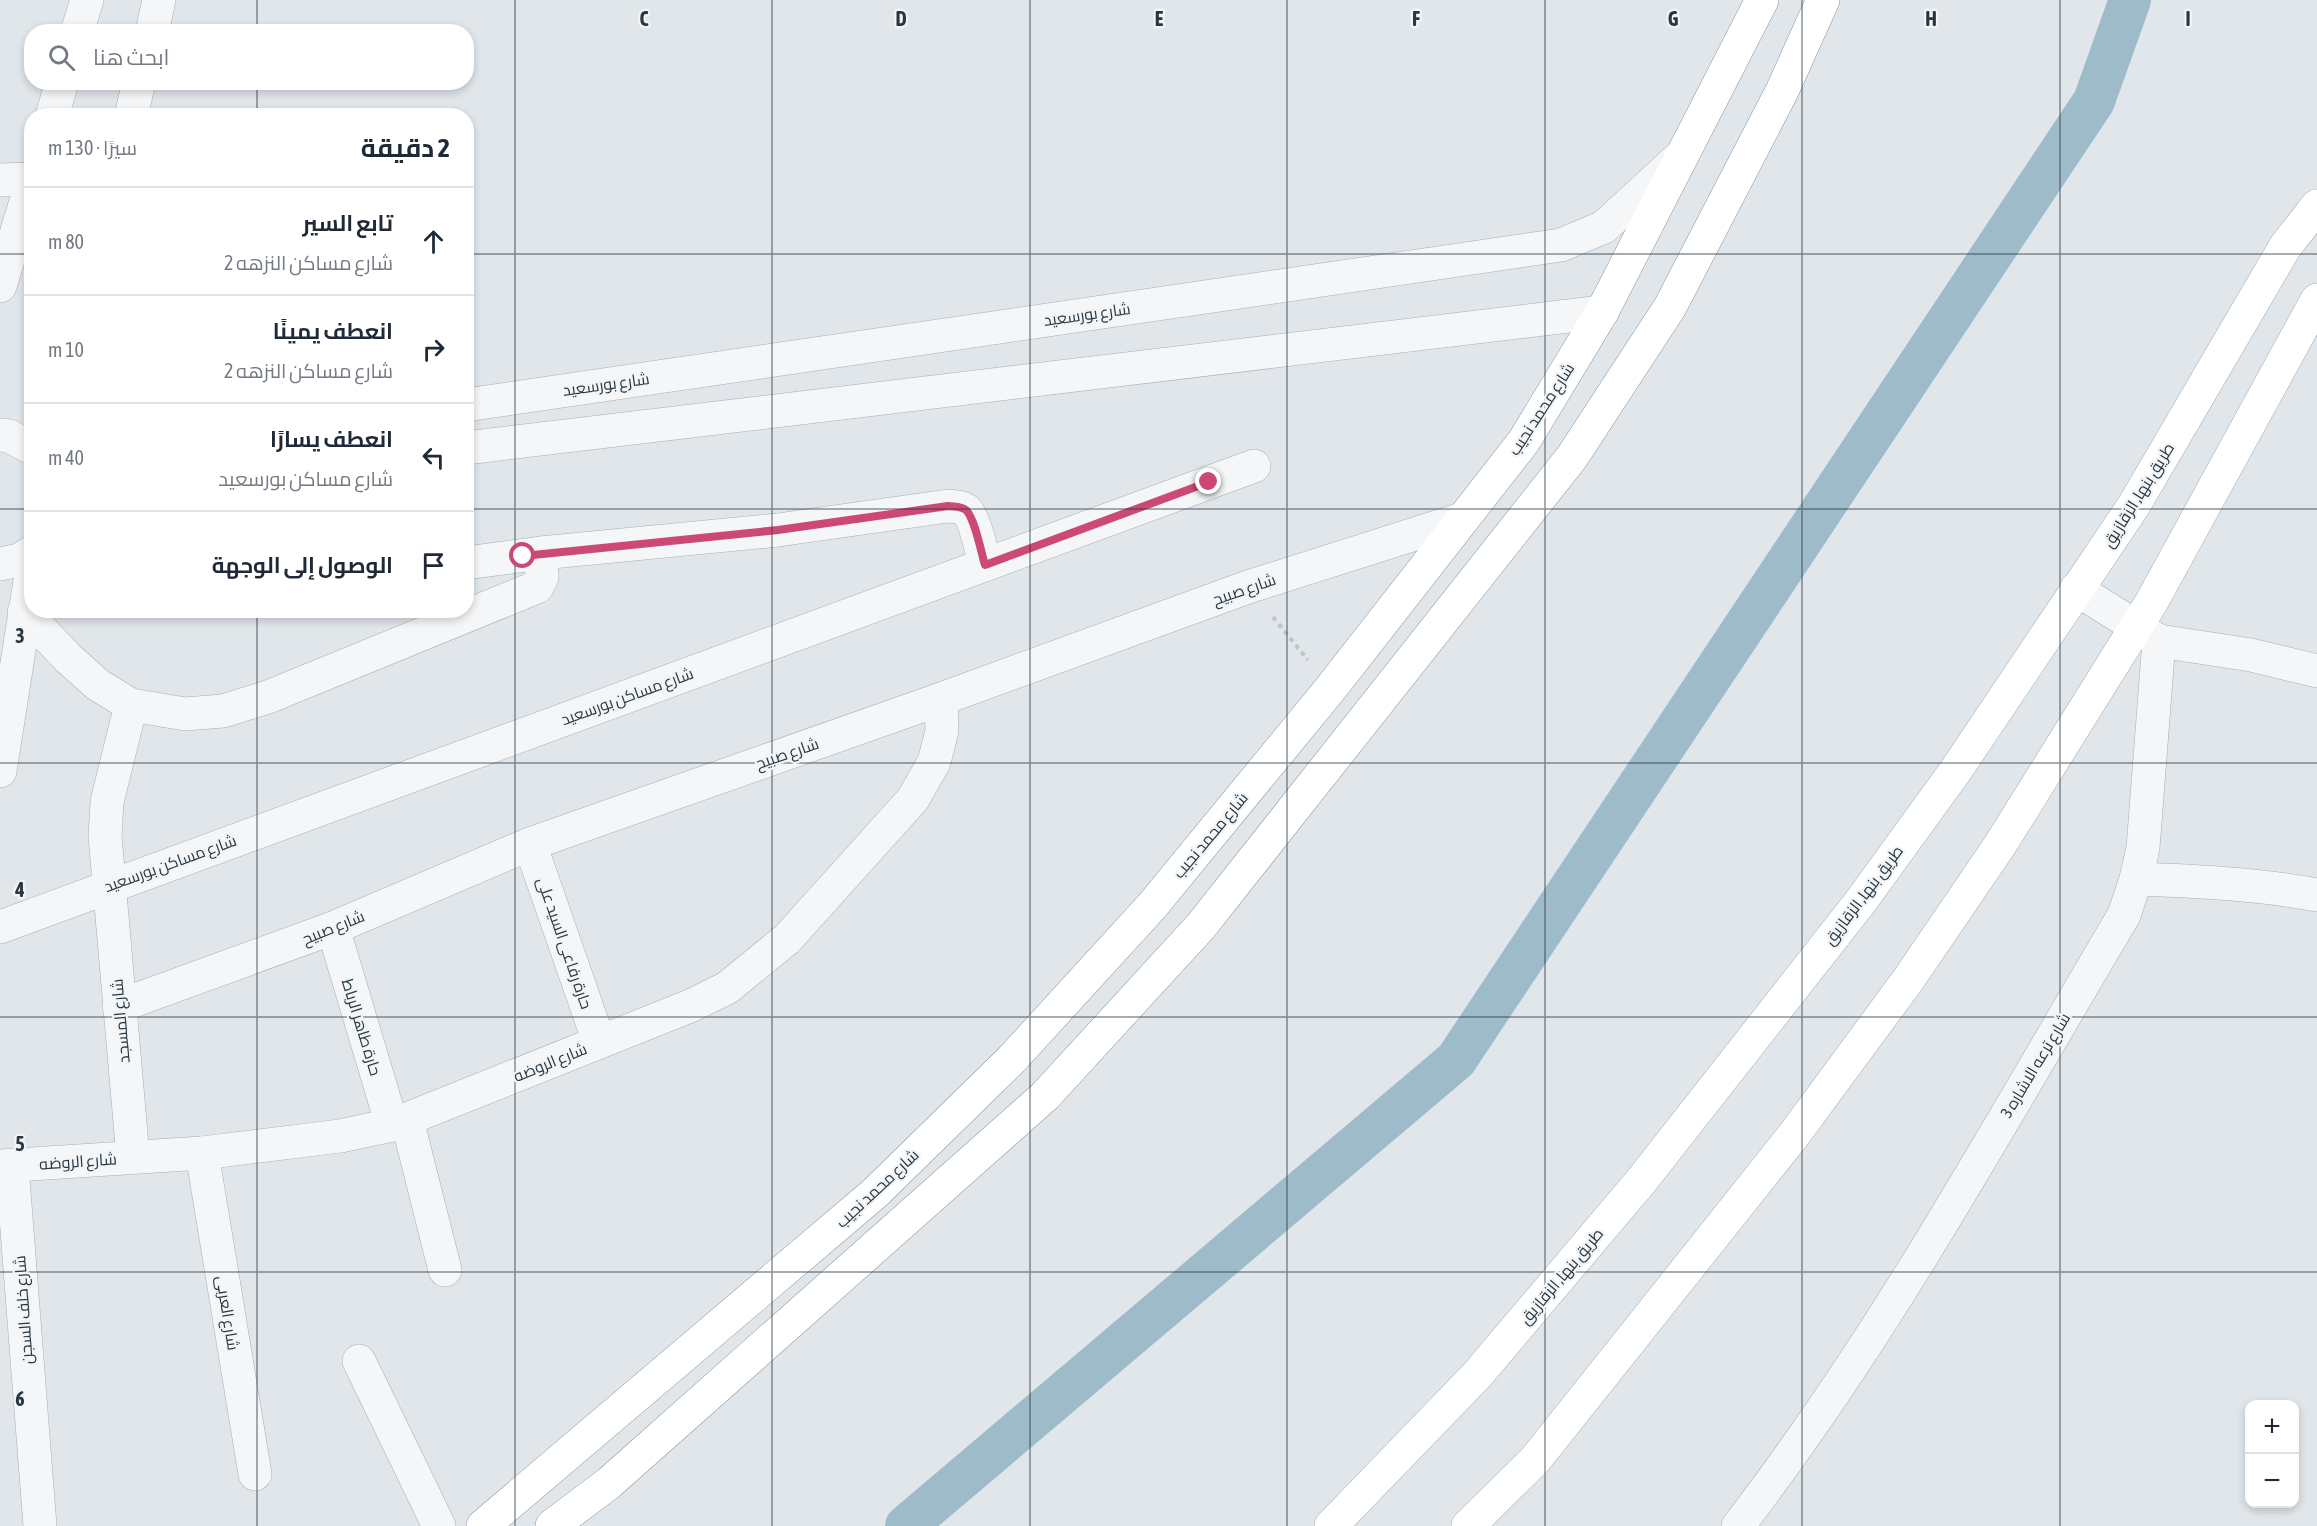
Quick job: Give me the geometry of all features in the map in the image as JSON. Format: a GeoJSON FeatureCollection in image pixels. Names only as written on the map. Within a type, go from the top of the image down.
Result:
{"type":"FeatureCollection","features":[{"type":"Feature","properties":{"kind":"main road","name":"شارع محمد نجيب"},"geometry":{"type":"LineString","coordinates":[[483,1526],[875,1193],[1012,1059],[1113,949],[1199,850],[1332,688],[1524,441],[1602,312],[1761,0]]}},
{"type":"Feature","properties":{"kind":"main road"},"geometry":{"type":"LineString","coordinates":[[552,1526],[609,1483],[1046,1096],[1201,926],[1572,457],[1670,308],[1782,91],[1823,0]]}},
{"type":"Feature","properties":{"kind":"main road","name":"طريق بنها, الزقازيق"},"geometry":{"type":"LineString","coordinates":[[1331,1526],[1477,1375],[1642,1180],[1861,900],[1956,770],[2134,505],[2285,247],[2317,206]]}},
{"type":"Feature","properties":{"kind":"main road"},"geometry":{"type":"LineString","coordinates":[[1468,1526],[1535,1460],[1793,1136],[1908,980],[2148,634],[2170,572],[2317,300]]}},
{"type":"Feature","properties":{"kind":"main road"},"geometry":{"type":"LineString","coordinates":[[1199,850],[1200,860],[1212,875],[1223,879],[1238,880]]}},
{"type":"Feature","properties":{"kind":"main road"},"geometry":{"type":"LineString","coordinates":[[1113,949],[1132,956],[1146,971],[1149,982]]}},
{"type":"Feature","properties":{"kind":"street"},"geometry":{"type":"LineString","coordinates":[[80,24],[87,0]]}},
{"type":"Feature","properties":{"kind":"street"},"geometry":{"type":"LineString","coordinates":[[154,24],[159,0]]}},
{"type":"Feature","properties":{"kind":"street"},"geometry":{"type":"LineString","coordinates":[[54,108],[60,90]]}},
{"type":"Feature","properties":{"kind":"street"},"geometry":{"type":"LineString","coordinates":[[133,108],[138,90]]}},
{"type":"Feature","properties":{"kind":"street","name":"شارع بورسعيد"},"geometry":{"type":"LineString","coordinates":[[474,404],[1562,245],[1604,227],[1679,158]]}},
{"type":"Feature","properties":{"kind":"street"},"geometry":{"type":"LineString","coordinates":[[0,180],[24,180]]}},
{"type":"Feature","properties":{"kind":"street"},"geometry":{"type":"LineString","coordinates":[[0,286],[24,206]]}},
{"type":"Feature","properties":{"kind":"street"},"geometry":{"type":"LineString","coordinates":[[474,447],[1602,312]]}},
{"type":"Feature","properties":{"kind":"street"},"geometry":{"type":"LineString","coordinates":[[0,435],[9,436],[24,444]]}},
{"type":"Feature","properties":{"kind":"street","name":"شارع مساكن بورسعيد"},"geometry":{"type":"LineString","coordinates":[[0,927],[108,885],[1254,466]]}},
{"type":"Feature","properties":{"kind":"street"},"geometry":{"type":"LineString","coordinates":[[474,562],[541,553],[778,530],[948,506],[966,510],[971,518],[985,565]]}},
{"type":"Feature","properties":{"kind":"street","name":"شارع صبيح"},"geometry":{"type":"LineString","coordinates":[[119,1006],[333,928],[530,844],[941,699],[1248,587],[1462,519]]}},
{"type":"Feature","properties":{"kind":"street"},"geometry":{"type":"LineString","coordinates":[[474,613],[537,587],[542,577],[541,553]]}},
{"type":"Feature","properties":{"kind":"street"},"geometry":{"type":"LineString","coordinates":[[0,564],[24,557]]}},
{"type":"Feature","properties":{"kind":"street"},"geometry":{"type":"LineString","coordinates":[[2076,590],[2148,634],[2317,670]]}},
{"type":"Feature","properties":{"kind":"street"},"geometry":{"type":"LineString","coordinates":[[0,771],[24,612]]}},
{"type":"Feature","properties":{"kind":"street"},"geometry":{"type":"LineString","coordinates":[[30,618],[98,685],[130,705],[186,714],[223,711],[268,697],[461,618]]}},
{"type":"Feature","properties":{"kind":"street","name":"شارع ترعه الاشاره 3"},"geometry":{"type":"LineString","coordinates":[[1738,1526],[1786,1464],[1908,1280],[2124,915],[2143,848],[2148,634]]}},
{"type":"Feature","properties":{"kind":"street","name":"شارع الروضه"},"geometry":{"type":"LineString","coordinates":[[6,1166],[201,1153],[340,1136],[400,1122],[690,1006],[727,988],[787,939],[913,800],[934,762],[942,731],[941,699]]}},
{"type":"Feature","properties":{"kind":"street","name":"شارع المسجد"},"geometry":{"type":"LineString","coordinates":[[130,705],[106,802],[105,836],[133,1157]]}},
{"type":"Feature","properties":{"kind":"street","name":"حارة رفاعى السيد على"},"geometry":{"type":"LineString","coordinates":[[530,844],[599,1042]]}},
{"type":"Feature","properties":{"kind":"street"},"geometry":{"type":"LineString","coordinates":[[2136,879],[2267,887],[2317,895]]}},
{"type":"Feature","properties":{"kind":"street","name":"حارة طاهر الرباط"},"geometry":{"type":"LineString","coordinates":[[333,928],[400,1122],[445,1270]]}},
{"type":"Feature","properties":{"kind":"street","name":"شارع العربى"},"geometry":{"type":"LineString","coordinates":[[201,1153],[255,1474]]}},
{"type":"Feature","properties":{"kind":"street","name":"شارع خلف السجن"},"geometry":{"type":"LineString","coordinates":[[6,1166],[40,1526]]}},
{"type":"Feature","properties":{"kind":"street"},"geometry":{"type":"LineString","coordinates":[[359,1361],[439,1526]]}},
{"type":"Feature","properties":{"kind":"path"},"geometry":{"type":"LineString","coordinates":[[1248,587],[1332,688]]}},
{"type":"Feature","properties":{"kind":"waterway"},"geometry":{"type":"LineString","coordinates":[[906,1526],[1456,1060],[2094,101],[2130,0]]}},
{"type":"Feature","properties":{"kind":"route"},"geometry":{"type":"LineString","coordinates":[[523,556],[778,530],[948,506],[966,510],[971,518],[985,565],[1209,482]]}}]}
